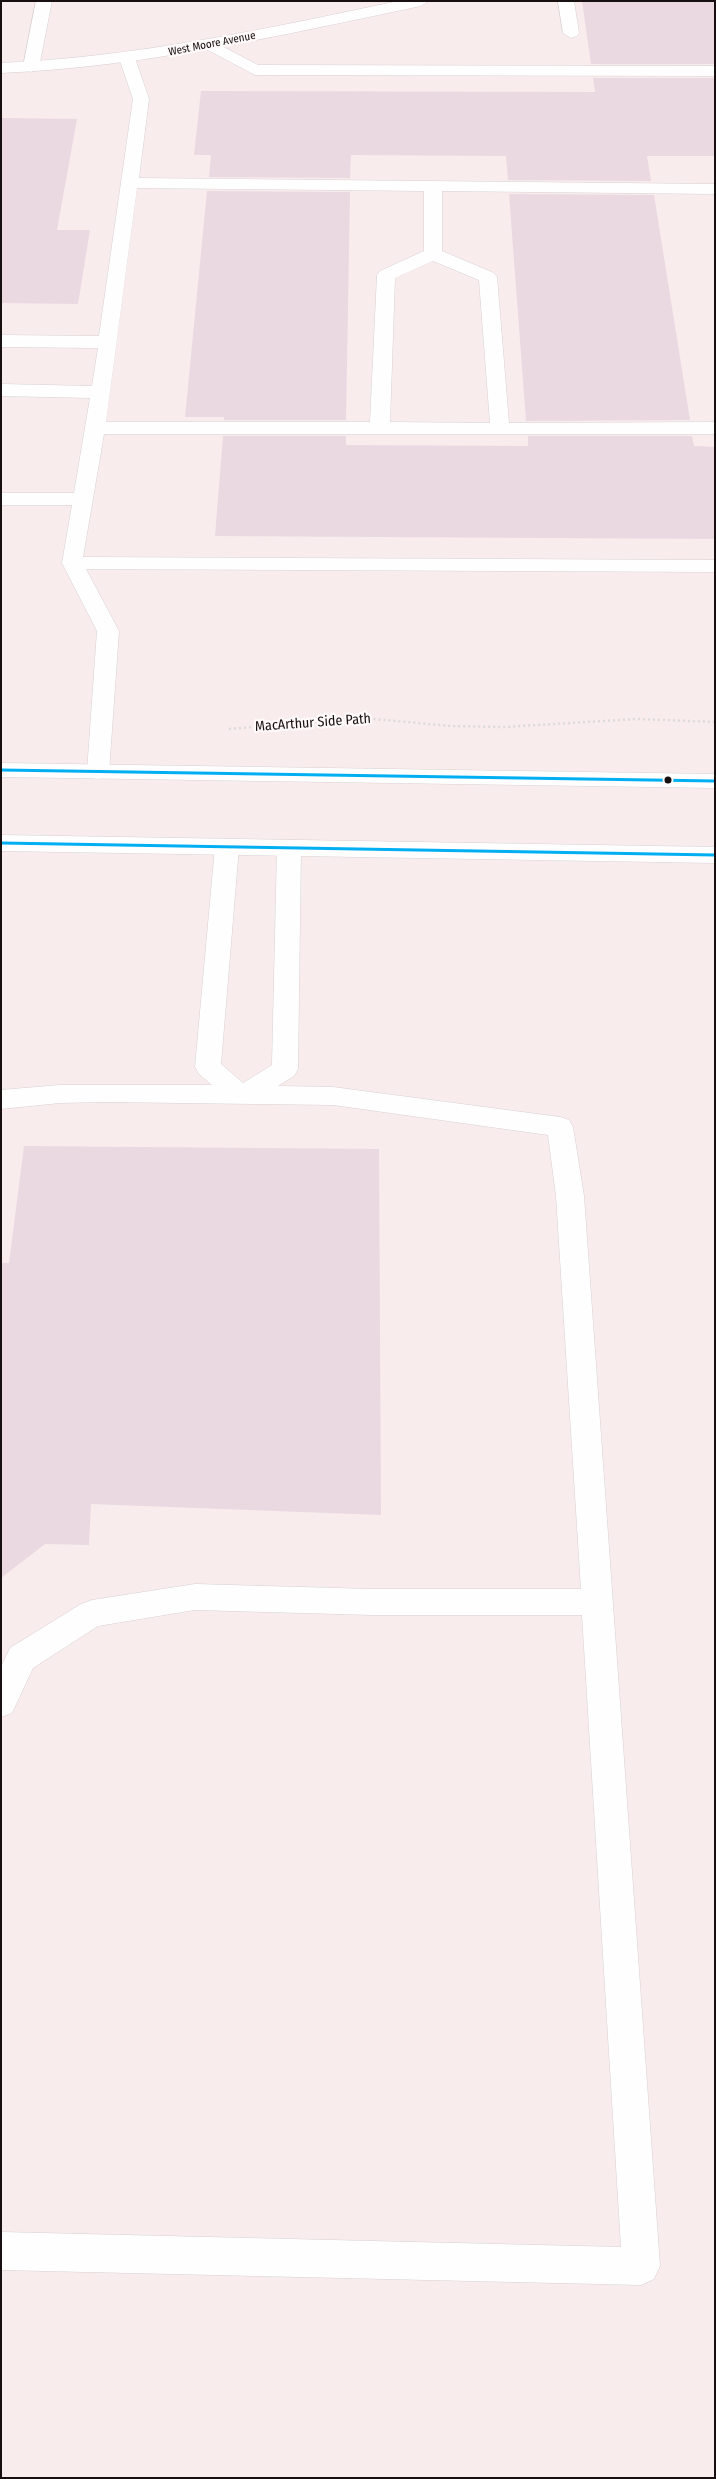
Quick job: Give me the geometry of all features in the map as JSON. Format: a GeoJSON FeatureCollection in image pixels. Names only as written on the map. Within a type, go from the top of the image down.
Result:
{"type":"FeatureCollection","features":[{"type":"Feature","properties":{"kind":"main road"},"geometry":{"type":"LineString","coordinates":[[31,67],[44,1]]}},
{"type":"Feature","properties":{"kind":"main road","name":"West Moore Avenue"},"geometry":{"type":"LineString","coordinates":[[1,68],[58,67],[210,45],[421,1]]}},
{"type":"Feature","properties":{"kind":"main road"},"geometry":{"type":"LineString","coordinates":[[566,1],[571,33]]}},
{"type":"Feature","properties":{"kind":"main road"},"geometry":{"type":"LineString","coordinates":[[210,45],[255,70],[715,71]]}},
{"type":"Feature","properties":{"kind":"main road"},"geometry":{"type":"LineString","coordinates":[[98,772],[108,632],[72,564],[100,392],[141,99],[127,58]]}},
{"type":"Feature","properties":{"kind":"main road"},"geometry":{"type":"LineString","coordinates":[[130,183],[715,190]]}},
{"type":"Feature","properties":{"kind":"main road"},"geometry":{"type":"LineString","coordinates":[[433,186],[433,254]]}},
{"type":"Feature","properties":{"kind":"main road"},"geometry":{"type":"LineString","coordinates":[[380,428],[386,275],[433,254],[488,277],[500,429]]}},
{"type":"Feature","properties":{"kind":"main road"},"geometry":{"type":"LineString","coordinates":[[1,341],[107,342]]}},
{"type":"Feature","properties":{"kind":"main road"},"geometry":{"type":"LineString","coordinates":[[1,390],[100,392]]}},
{"type":"Feature","properties":{"kind":"main road"},"geometry":{"type":"LineString","coordinates":[[94,428],[715,428]]}},
{"type":"Feature","properties":{"kind":"main road"},"geometry":{"type":"LineString","coordinates":[[1,499],[84,499]]}},
{"type":"Feature","properties":{"kind":"main road"},"geometry":{"type":"LineString","coordinates":[[72,564],[715,566]]}},
{"type":"Feature","properties":{"kind":"main road"},"geometry":{"type":"LineString","coordinates":[[1,770],[715,781]]}},
{"type":"Feature","properties":{"kind":"main road"},"geometry":{"type":"LineString","coordinates":[[1,844],[715,856]]}},
{"type":"Feature","properties":{"kind":"main road"},"geometry":{"type":"LineString","coordinates":[[227,847],[208,1067],[242,1096]]}},
{"type":"Feature","properties":{"kind":"main road"},"geometry":{"type":"LineString","coordinates":[[242,1096],[285,1069],[289,848]]}},
{"type":"Feature","properties":{"kind":"main road"},"geometry":{"type":"LineString","coordinates":[[1,1100],[60,1094],[105,1093],[333,1096],[560,1127],[570,1196],[641,2266],[1,2251]]}},
{"type":"Feature","properties":{"kind":"main road"},"geometry":{"type":"LineString","coordinates":[[1,1703],[22,1658],[92,1614],[195,1597],[372,1602],[596,1602]]}},
{"type":"Feature","properties":{"kind":"path","name":"MacArthur Side Path"},"geometry":{"type":"LineString","coordinates":[[220,730],[362,718],[451,726],[504,727],[638,719],[715,722]]}},
{"type":"Feature","properties":{"kind":"shaded area"},"geometry":{"type":"Polygon","coordinates":[[[1,1],[715,1],[715,2478],[1,2478],[1,1]]]}},
{"type":"Feature","properties":{"kind":"building"},"geometry":{"type":"Polygon","coordinates":[[[582,1],[715,1],[715,64],[591,64],[582,1]]]}},
{"type":"Feature","properties":{"kind":"building"},"geometry":{"type":"Polygon","coordinates":[[[593,78],[715,78],[715,156],[647,156],[651,181],[508,180],[506,156],[351,155],[350,178],[209,177],[211,155],[194,155],[201,91],[595,92],[593,78]]]}},
{"type":"Feature","properties":{"kind":"building"},"geometry":{"type":"Polygon","coordinates":[[[1,118],[77,119],[57,230],[90,230],[78,304],[1,303],[1,118]]]}},
{"type":"Feature","properties":{"kind":"building"},"geometry":{"type":"Polygon","coordinates":[[[207,191],[350,192],[346,420],[224,420],[224,417],[185,417],[207,191]]]}},
{"type":"Feature","properties":{"kind":"building"},"geometry":{"type":"Polygon","coordinates":[[[509,194],[654,195],[690,420],[526,421],[509,194]]]}},
{"type":"Feature","properties":{"kind":"building"},"geometry":{"type":"Polygon","coordinates":[[[223,436],[346,436],[346,445],[528,446],[528,436],[692,436],[694,446],[715,447],[715,539],[215,536],[223,436]]]}},
{"type":"Feature","properties":{"kind":"building"},"geometry":{"type":"Polygon","coordinates":[[[24,1146],[379,1149],[381,1515],[91,1504],[89,1545],[45,1544],[1,1578],[1,1263],[9,1263],[24,1146]]]}},
{"type":"Feature","properties":{"kind":"transit line"},"geometry":{"type":"LineString","coordinates":[[1,770],[715,781]]}},
{"type":"Feature","properties":{"kind":"transit line"},"geometry":{"type":"LineString","coordinates":[[1,843],[715,855]]}}]}
